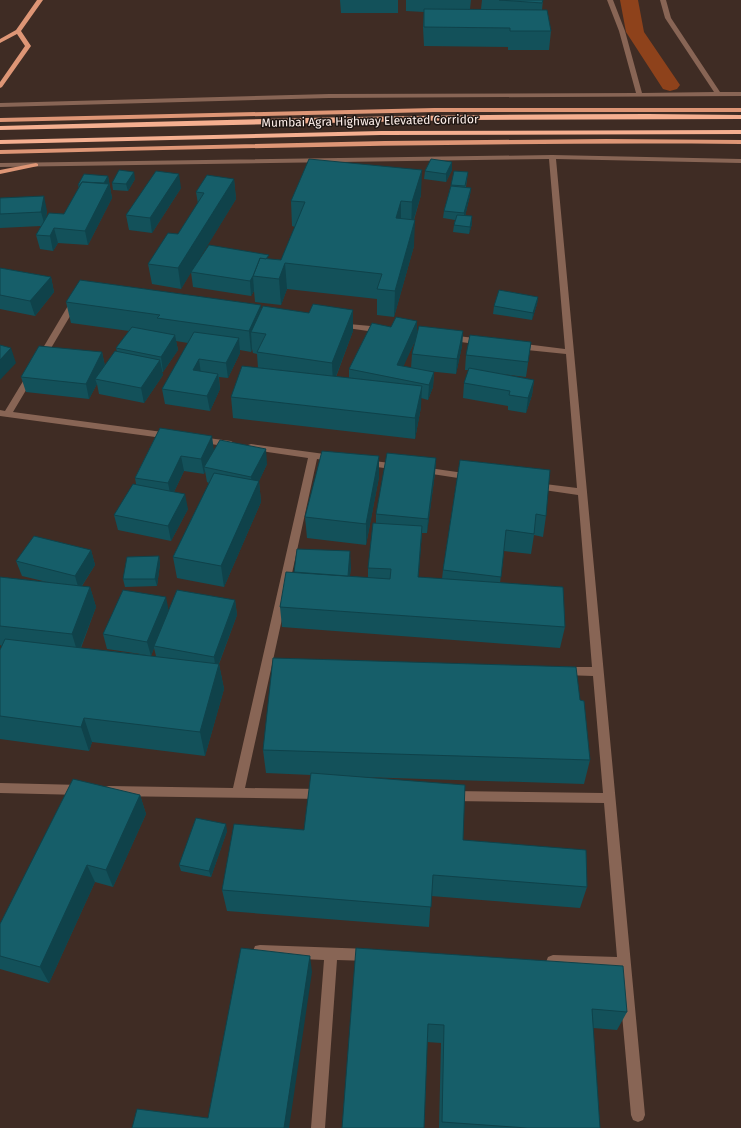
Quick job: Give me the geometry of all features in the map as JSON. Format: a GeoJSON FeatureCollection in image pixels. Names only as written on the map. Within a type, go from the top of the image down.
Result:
{"type":"FeatureCollection","features":[{"type":"Feature","properties":{"kind":"highway","name":"Mumbai Agra Highway Elevated Corridor"},"geometry":{"type":"LineString","coordinates":[[0,128],[308,120],[561,117],[741,117]]}},
{"type":"Feature","properties":{"kind":"highway","name":"Mumbai Agra Highway Elevated Corridor"},"geometry":{"type":"LineString","coordinates":[[0,142],[380,133],[741,132]]}},
{"type":"Feature","properties":{"kind":"main road"},"geometry":{"type":"LineString","coordinates":[[0,41],[18,31],[40,0]]}},
{"type":"Feature","properties":{"kind":"main road"},"geometry":{"type":"LineString","coordinates":[[0,86],[28,46],[18,31]]}},
{"type":"Feature","properties":{"kind":"main road"},"geometry":{"type":"LineString","coordinates":[[0,120],[434,110],[741,110]]}},
{"type":"Feature","properties":{"kind":"main road"},"geometry":{"type":"LineString","coordinates":[[0,152],[385,143],[606,141],[741,142]]}},
{"type":"Feature","properties":{"kind":"main road"},"geometry":{"type":"LineString","coordinates":[[0,172],[36,165]]}},
{"type":"Feature","properties":{"kind":"street"},"geometry":{"type":"LineString","coordinates":[[610,0],[622,31],[640,95]]}},
{"type":"Feature","properties":{"kind":"street"},"geometry":{"type":"LineString","coordinates":[[663,0],[668,18],[687,50],[718,94]]}},
{"type":"Feature","properties":{"kind":"street"},"geometry":{"type":"LineString","coordinates":[[0,105],[329,96],[741,94]]}},
{"type":"Feature","properties":{"kind":"street"},"geometry":{"type":"LineString","coordinates":[[552,157],[638,1115]]}},
{"type":"Feature","properties":{"kind":"street"},"geometry":{"type":"LineString","coordinates":[[0,165],[552,157],[741,161]]}},
{"type":"Feature","properties":{"kind":"street"},"geometry":{"type":"LineString","coordinates":[[82,295],[77,297],[36,367],[4,414],[344,460]]}},
{"type":"Feature","properties":{"kind":"street"},"geometry":{"type":"LineString","coordinates":[[333,324],[388,331]]}},
{"type":"Feature","properties":{"kind":"street"},"geometry":{"type":"LineString","coordinates":[[444,337],[491,343]]}},
{"type":"Feature","properties":{"kind":"street"},"geometry":{"type":"LineString","coordinates":[[507,345],[570,352]]}},
{"type":"Feature","properties":{"kind":"street"},"geometry":{"type":"LineString","coordinates":[[238,793],[271,661],[313,455]]}},
{"type":"Feature","properties":{"kind":"street"},"geometry":{"type":"LineString","coordinates":[[360,462],[479,478]]}},
{"type":"Feature","properties":{"kind":"street"},"geometry":{"type":"LineString","coordinates":[[527,485],[582,492]]}},
{"type":"Feature","properties":{"kind":"street"},"geometry":{"type":"LineString","coordinates":[[551,670],[598,672]]}},
{"type":"Feature","properties":{"kind":"street"},"geometry":{"type":"LineString","coordinates":[[0,788],[333,794]]}},
{"type":"Feature","properties":{"kind":"street"},"geometry":{"type":"LineString","coordinates":[[443,796],[609,798]]}},
{"type":"Feature","properties":{"kind":"street"},"geometry":{"type":"LineString","coordinates":[[260,950],[379,955]]}},
{"type":"Feature","properties":{"kind":"street"},"geometry":{"type":"LineString","coordinates":[[318,1128],[331,953]]}},
{"type":"Feature","properties":{"kind":"street"},"geometry":{"type":"LineString","coordinates":[[537,961],[625,964]]}},
{"type":"Feature","properties":{"kind":"building"},"geometry":{"type":"Polygon","coordinates":[[[499,0],[543,0],[542,3],[499,0]]]}},
{"type":"Feature","properties":{"kind":"building"},"geometry":{"type":"Polygon","coordinates":[[[424,9],[547,10],[551,31],[510,31],[510,28],[424,27],[424,9]]]}},
{"type":"Feature","properties":{"kind":"building"},"geometry":{"type":"Polygon","coordinates":[[[309,159],[422,170],[412,202],[401,201],[396,218],[415,220],[395,291],[377,289],[382,274],[285,263],[279,279],[253,276],[260,258],[281,260],[305,202],[291,201],[309,159]]]}},
{"type":"Feature","properties":{"kind":"building"},"geometry":{"type":"Polygon","coordinates":[[[431,159],[452,162],[446,174],[425,171],[431,159]]]}},
{"type":"Feature","properties":{"kind":"building"},"geometry":{"type":"Polygon","coordinates":[[[119,170],[134,172],[126,184],[112,183],[119,170]]]}},
{"type":"Feature","properties":{"kind":"building"},"geometry":{"type":"Polygon","coordinates":[[[156,171],[179,174],[150,218],[126,215],[156,171]]]}},
{"type":"Feature","properties":{"kind":"building"},"geometry":{"type":"Polygon","coordinates":[[[454,171],[468,172],[465,186],[451,185],[454,171]]]}},
{"type":"Feature","properties":{"kind":"building"},"geometry":{"type":"Polygon","coordinates":[[[84,174],[108,176],[104,183],[82,182],[78,185],[84,174]]]}},
{"type":"Feature","properties":{"kind":"building"},"geometry":{"type":"Polygon","coordinates":[[[207,175],[234,179],[178,268],[148,264],[168,233],[178,234],[204,193],[196,192],[207,175]]]}},
{"type":"Feature","properties":{"kind":"building"},"geometry":{"type":"Polygon","coordinates":[[[82,182],[109,184],[85,231],[54,228],[50,236],[36,235],[49,213],[64,214],[82,182]]]}},
{"type":"Feature","properties":{"kind":"building"},"geometry":{"type":"Polygon","coordinates":[[[451,186],[471,188],[464,213],[444,211],[451,186]]]}},
{"type":"Feature","properties":{"kind":"building"},"geometry":{"type":"Polygon","coordinates":[[[44,196],[41,212],[0,214],[0,198],[44,196]]]}},
{"type":"Feature","properties":{"kind":"building"},"geometry":{"type":"Polygon","coordinates":[[[457,215],[472,216],[470,227],[454,225],[457,215]]]}},
{"type":"Feature","properties":{"kind":"building"},"geometry":{"type":"Polygon","coordinates":[[[209,245],[269,255],[266,259],[260,258],[250,281],[191,272],[209,245]]]}},
{"type":"Feature","properties":{"kind":"building"},"geometry":{"type":"Polygon","coordinates":[[[0,268],[51,277],[30,301],[0,295],[0,268]]]}},
{"type":"Feature","properties":{"kind":"building"},"geometry":{"type":"Polygon","coordinates":[[[80,280],[261,305],[249,331],[157,318],[160,315],[66,302],[80,280]]]}},
{"type":"Feature","properties":{"kind":"building"},"geometry":{"type":"Polygon","coordinates":[[[499,290],[538,297],[533,313],[494,306],[499,290]]]}},
{"type":"Feature","properties":{"kind":"building"},"geometry":{"type":"Polygon","coordinates":[[[313,304],[353,310],[332,363],[257,352],[266,334],[251,332],[263,306],[309,313],[313,304]]]}},
{"type":"Feature","properties":{"kind":"building"},"geometry":{"type":"Polygon","coordinates":[[[396,317],[417,321],[397,365],[434,372],[429,385],[349,369],[372,323],[391,327],[396,317]]]}},
{"type":"Feature","properties":{"kind":"building"},"geometry":{"type":"Polygon","coordinates":[[[419,326],[463,331],[457,359],[412,354],[419,326]]]}},
{"type":"Feature","properties":{"kind":"building"},"geometry":{"type":"Polygon","coordinates":[[[132,327],[175,335],[161,357],[116,348],[132,327]]]}},
{"type":"Feature","properties":{"kind":"building"},"geometry":{"type":"Polygon","coordinates":[[[194,332],[239,338],[226,363],[199,359],[193,370],[218,374],[207,396],[162,389],[194,332]]]}},
{"type":"Feature","properties":{"kind":"building"},"geometry":{"type":"Polygon","coordinates":[[[470,335],[531,342],[528,362],[466,355],[470,335]]]}},
{"type":"Feature","properties":{"kind":"building"},"geometry":{"type":"Polygon","coordinates":[[[0,345],[11,348],[0,360],[0,345]]]}},
{"type":"Feature","properties":{"kind":"building"},"geometry":{"type":"Polygon","coordinates":[[[39,346],[102,352],[86,384],[21,377],[39,346]]]}},
{"type":"Feature","properties":{"kind":"building"},"geometry":{"type":"Polygon","coordinates":[[[115,351],[160,360],[141,388],[95,379],[115,351]]]}},
{"type":"Feature","properties":{"kind":"building"},"geometry":{"type":"Polygon","coordinates":[[[242,366],[422,386],[415,418],[231,397],[242,366]]]}},
{"type":"Feature","properties":{"kind":"building"},"geometry":{"type":"Polygon","coordinates":[[[469,368],[534,380],[528,398],[509,395],[510,391],[464,383],[469,368]]]}},
{"type":"Feature","properties":{"kind":"building"},"geometry":{"type":"Polygon","coordinates":[[[160,428],[212,436],[201,459],[181,456],[168,483],[135,478],[160,428]]]}},
{"type":"Feature","properties":{"kind":"building"},"geometry":{"type":"Polygon","coordinates":[[[220,440],[266,449],[251,477],[204,467],[220,440]]]}},
{"type":"Feature","properties":{"kind":"building"},"geometry":{"type":"Polygon","coordinates":[[[322,451],[379,456],[366,524],[305,517],[322,451]]]}},
{"type":"Feature","properties":{"kind":"building"},"geometry":{"type":"Polygon","coordinates":[[[387,453],[436,458],[428,519],[376,514],[387,453]]]}},
{"type":"Feature","properties":{"kind":"building"},"geometry":{"type":"Polygon","coordinates":[[[460,460],[550,470],[546,516],[536,514],[534,534],[506,530],[501,577],[443,570],[460,460]]]}},
{"type":"Feature","properties":{"kind":"building"},"geometry":{"type":"Polygon","coordinates":[[[214,473],[259,481],[221,566],[173,557],[214,473]]]}},
{"type":"Feature","properties":{"kind":"building"},"geometry":{"type":"Polygon","coordinates":[[[133,484],[185,494],[168,526],[114,515],[133,484]]]}},
{"type":"Feature","properties":{"kind":"building"},"geometry":{"type":"Polygon","coordinates":[[[373,523],[422,526],[418,577],[563,587],[565,627],[280,607],[286,572],[390,579],[391,569],[368,568],[373,523]]]}},
{"type":"Feature","properties":{"kind":"building"},"geometry":{"type":"Polygon","coordinates":[[[34,536],[91,550],[75,576],[16,561],[34,536]]]}},
{"type":"Feature","properties":{"kind":"building"},"geometry":{"type":"Polygon","coordinates":[[[297,549],[350,551],[348,576],[294,572],[297,549]]]}},
{"type":"Feature","properties":{"kind":"building"},"geometry":{"type":"Polygon","coordinates":[[[159,556],[155,579],[123,579],[127,557],[159,556]]]}},
{"type":"Feature","properties":{"kind":"building"},"geometry":{"type":"Polygon","coordinates":[[[0,577],[90,587],[72,634],[0,626],[0,577]]]}},
{"type":"Feature","properties":{"kind":"building"},"geometry":{"type":"Polygon","coordinates":[[[123,590],[166,597],[147,642],[103,634],[123,590]]]}},
{"type":"Feature","properties":{"kind":"building"},"geometry":{"type":"Polygon","coordinates":[[[177,590],[235,600],[214,657],[154,646],[177,590]]]}},
{"type":"Feature","properties":{"kind":"building"},"geometry":{"type":"Polygon","coordinates":[[[5,639],[219,664],[200,732],[84,718],[81,727],[0,716],[0,650],[5,639]]]}},
{"type":"Feature","properties":{"kind":"building"},"geometry":{"type":"Polygon","coordinates":[[[273,658],[576,667],[580,700],[584,701],[590,760],[263,750],[273,658]]]}},
{"type":"Feature","properties":{"kind":"building"},"geometry":{"type":"Polygon","coordinates":[[[311,773],[465,785],[463,840],[586,850],[587,887],[433,875],[431,907],[222,890],[234,824],[304,830],[311,773]]]}},
{"type":"Feature","properties":{"kind":"building"},"geometry":{"type":"Polygon","coordinates":[[[73,779],[140,795],[106,870],[87,865],[40,967],[0,956],[0,924],[73,779]]]}},
{"type":"Feature","properties":{"kind":"building"},"geometry":{"type":"Polygon","coordinates":[[[196,818],[226,824],[209,871],[179,865],[196,818]]]}},
{"type":"Feature","properties":{"kind":"building"},"geometry":{"type":"Polygon","coordinates":[[[241,948],[310,956],[284,1128],[132,1128],[137,1109],[208,1118],[241,948]]]}},
{"type":"Feature","properties":{"kind":"building"},"geometry":{"type":"Polygon","coordinates":[[[356,948],[623,966],[627,1012],[592,1009],[600,1128],[527,1128],[442,1122],[444,1025],[428,1024],[424,1128],[342,1128],[356,948]]]}},
{"type":"Feature","properties":{"kind":"waterway"},"geometry":{"type":"LineString","coordinates":[[629,0],[635,32],[670,85]]}}]}
